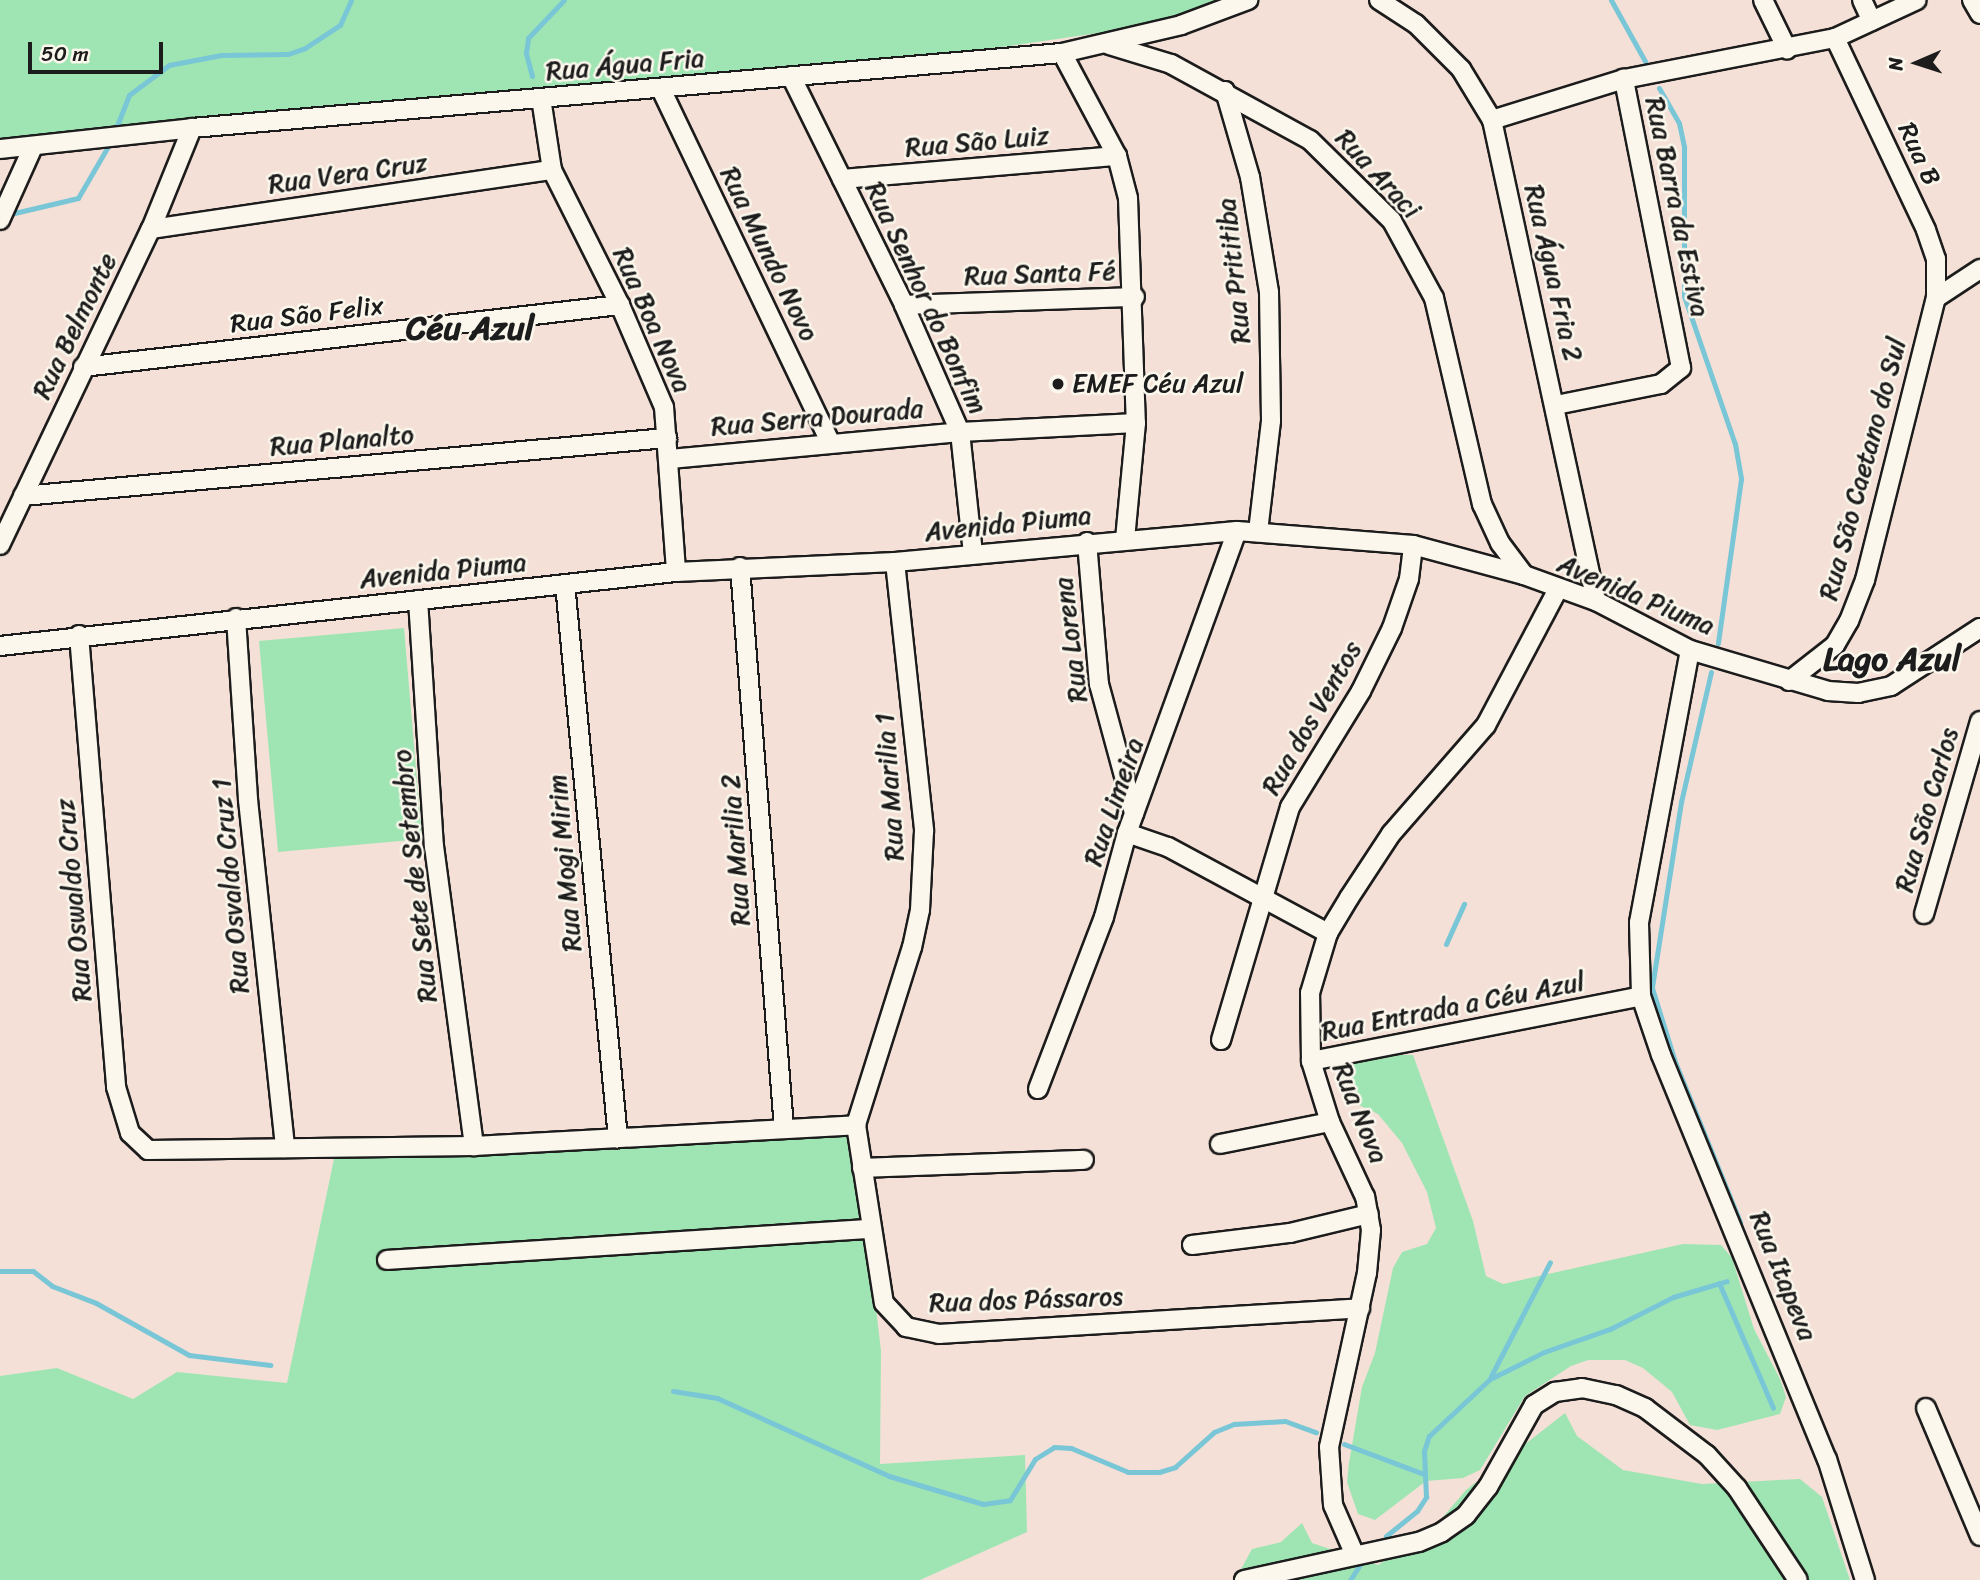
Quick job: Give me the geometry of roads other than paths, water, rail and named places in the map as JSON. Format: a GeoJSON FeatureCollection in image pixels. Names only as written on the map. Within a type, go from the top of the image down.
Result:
{"type":"FeatureCollection","features":[{"type":"Feature","properties":{"kind":"street","name":"Rua Água Fria"},"geometry":{"type":"LineString","coordinates":[[0,149],[192,128],[1062,53],[1181,25],[1248,0]]}},
{"type":"Feature","properties":{"kind":"street","name":"Rua Água Fria 2"},"geometry":{"type":"LineString","coordinates":[[1379,0],[1416,24],[1461,69],[1492,120],[1556,405],[1596,601]]}},
{"type":"Feature","properties":{"kind":"street"},"geometry":{"type":"LineString","coordinates":[[1763,0],[1787,49]]}},
{"type":"Feature","properties":{"kind":"street"},"geometry":{"type":"LineString","coordinates":[[1862,0],[1872,21]]}},
{"type":"Feature","properties":{"kind":"street"},"geometry":{"type":"LineString","coordinates":[[1492,120],[1624,79],[1835,38],[1917,0]]}},
{"type":"Feature","properties":{"kind":"street"},"geometry":{"type":"LineString","coordinates":[[1972,0],[1980,14]]}},
{"type":"Feature","properties":{"kind":"street","name":"Rua B"},"geometry":{"type":"LineString","coordinates":[[1835,38],[1926,230],[1936,259],[1936,299]]}},
{"type":"Feature","properties":{"kind":"street","name":"Rua Araci"},"geometry":{"type":"LineString","coordinates":[[1104,43],[1171,64],[1225,91],[1319,148],[1392,222],[1416,261],[1445,337],[1482,504],[1500,542],[1524,575]]}},
{"type":"Feature","properties":{"kind":"street"},"geometry":{"type":"LineString","coordinates":[[1062,53],[1117,156],[1128,198],[1135,297],[1136,423],[1125,539]]}},
{"type":"Feature","properties":{"kind":"street","name":"Rua Senhor do Bonfim"},"geometry":{"type":"LineString","coordinates":[[791,76],[904,305],[960,432],[973,554]]}},
{"type":"Feature","properties":{"kind":"street","name":"Rua Barra da Estiva"},"geometry":{"type":"LineString","coordinates":[[1556,405],[1672,380],[1681,368],[1679,346],[1624,79]]}},
{"type":"Feature","properties":{"kind":"street","name":"Rua Mundo Novo"},"geometry":{"type":"LineString","coordinates":[[661,89],[830,442]]}},
{"type":"Feature","properties":{"kind":"street","name":"Rua Prititiba"},"geometry":{"type":"LineString","coordinates":[[1225,91],[1250,177],[1269,292],[1271,421],[1258,533]]}},
{"type":"Feature","properties":{"kind":"street","name":"Rua Boa Nova"},"geometry":{"type":"LineString","coordinates":[[541,98],[552,170],[620,305],[664,407],[670,459],[676,572]]}},
{"type":"Feature","properties":{"kind":"street","name":"Rua Belmonte"},"geometry":{"type":"LineString","coordinates":[[0,545],[151,229],[192,128]]}},
{"type":"Feature","properties":{"kind":"street"},"geometry":{"type":"LineString","coordinates":[[0,220],[33,147]]}},
{"type":"Feature","properties":{"kind":"street","name":"Rua São Luiz"},"geometry":{"type":"LineString","coordinates":[[842,179],[1117,156]]}},
{"type":"Feature","properties":{"kind":"street","name":"Rua Vera Cruz"},"geometry":{"type":"LineString","coordinates":[[151,229],[552,170]]}},
{"type":"Feature","properties":{"kind":"street"},"geometry":{"type":"LineString","coordinates":[[1936,299],[1980,268]]}},
{"type":"Feature","properties":{"kind":"street","name":"Rua Santa Fé"},"geometry":{"type":"LineString","coordinates":[[904,305],[1135,297]]}},
{"type":"Feature","properties":{"kind":"street","name":"Rua São Caetano do Sul"},"geometry":{"type":"LineString","coordinates":[[1789,681],[1835,645],[1866,580],[1936,299]]}},
{"type":"Feature","properties":{"kind":"street","name":"Rua São Felix"},"geometry":{"type":"LineString","coordinates":[[83,368],[620,305]]}},
{"type":"Feature","properties":{"kind":"street","name":"Rua Serra Dourada"},"geometry":{"type":"LineString","coordinates":[[670,459],[830,442],[1136,423]]}},
{"type":"Feature","properties":{"kind":"street","name":"Rua Planalto"},"geometry":{"type":"LineString","coordinates":[[23,496],[667,438]]}},
{"type":"Feature","properties":{"kind":"street","name":"Avenida Piuma"},"geometry":{"type":"LineString","coordinates":[[0,646],[79,635],[676,572],[895,562],[1087,542],[1237,531],[1413,545],[1524,575],[1596,601],[1690,650],[1828,691],[1858,693],[1891,686],[1980,628]]}},
{"type":"Feature","properties":{"kind":"street","name":"Rua Limeira"},"geometry":{"type":"LineString","coordinates":[[1038,1089],[1104,916],[1127,833],[1237,531]]}},
{"type":"Feature","properties":{"kind":"street","name":"Rua Lorena"},"geometry":{"type":"LineString","coordinates":[[1087,542],[1099,684],[1134,813]]}},
{"type":"Feature","properties":{"kind":"street","name":"Rua dos Ventos"},"geometry":{"type":"LineString","coordinates":[[1221,1040],[1259,899],[1290,807],[1361,691],[1392,628],[1409,579],[1413,545]]}},
{"type":"Feature","properties":{"kind":"street","name":"Rua Marilia 1"},"geometry":{"type":"LineString","coordinates":[[856,1125],[912,947],[923,875],[924,831],[895,562]]}},
{"type":"Feature","properties":{"kind":"street","name":"Rua Marilia 2"},"geometry":{"type":"LineString","coordinates":[[740,567],[784,1128]]}},
{"type":"Feature","properties":{"kind":"street","name":"Rua Mogi Mirim"},"geometry":{"type":"LineString","coordinates":[[565,584],[618,1138]]}},
{"type":"Feature","properties":{"kind":"street","name":"Rua Nova"},"geometry":{"type":"LineString","coordinates":[[1354,1553],[1333,1506],[1329,1447],[1367,1273],[1369,1214],[1358,1176],[1329,1122],[1311,1061],[1310,993],[1328,933],[1391,834],[1486,725],[1558,589]]}},
{"type":"Feature","properties":{"kind":"street","name":"Rua Sete de Setembro"},"geometry":{"type":"LineString","coordinates":[[418,600],[434,846],[474,1146]]}},
{"type":"Feature","properties":{"kind":"street","name":"Rua Osvaldo Cruz 1"},"geometry":{"type":"LineString","coordinates":[[236,618],[248,800],[285,1148]]}},
{"type":"Feature","properties":{"kind":"street","name":"Rua Oswaldo Cruz"},"geometry":{"type":"LineString","coordinates":[[79,635],[116,1087],[130,1133],[148,1150],[285,1148]]}},
{"type":"Feature","properties":{"kind":"street","name":"Rua Itapeva"},"geometry":{"type":"LineString","coordinates":[[1690,650],[1639,923],[1642,996],[1661,1055],[1823,1447],[1865,1580]]}},
{"type":"Feature","properties":{"kind":"street","name":"Rua São Carlos"},"geometry":{"type":"LineString","coordinates":[[1924,914],[1980,721]]}},
{"type":"Feature","properties":{"kind":"street"},"geometry":{"type":"LineString","coordinates":[[1127,833],[1168,847],[1259,899],[1328,933]]}},
{"type":"Feature","properties":{"kind":"street","name":"Rua Entrada a Céu Azul"},"geometry":{"type":"LineString","coordinates":[[1311,1061],[1642,996]]}},
{"type":"Feature","properties":{"kind":"street"},"geometry":{"type":"LineString","coordinates":[[1220,1144],[1329,1122]]}},
{"type":"Feature","properties":{"kind":"street"},"geometry":{"type":"LineString","coordinates":[[285,1148],[474,1146],[856,1125]]}},
{"type":"Feature","properties":{"kind":"street","name":"Rua dos Pássaros"},"geometry":{"type":"LineString","coordinates":[[856,1125],[870,1229],[884,1303],[894,1318],[920,1332],[1091,1326],[1360,1308]]}},
{"type":"Feature","properties":{"kind":"street"},"geometry":{"type":"LineString","coordinates":[[862,1168],[1084,1160]]}},
{"type":"Feature","properties":{"kind":"street"},"geometry":{"type":"LineString","coordinates":[[1192,1245],[1290,1233],[1369,1214]]}},
{"type":"Feature","properties":{"kind":"street"},"geometry":{"type":"LineString","coordinates":[[387,1260],[870,1229]]}},
{"type":"Feature","properties":{"kind":"street"},"geometry":{"type":"LineString","coordinates":[[1244,1580],[1354,1553],[1390,1549],[1442,1532],[1466,1515],[1488,1487],[1534,1405],[1555,1392],[1582,1388],[1616,1395],[1645,1408],[1707,1455],[1737,1488],[1798,1580]]}},
{"type":"Feature","properties":{"kind":"street"},"geometry":{"type":"LineString","coordinates":[[1926,1408],[1978,1527]]}},
{"type":"Feature","properties":{"kind":"waterway"},"geometry":{"type":"LineString","coordinates":[[6,215],[78,198],[111,141],[129,95],[169,65],[221,55],[288,54],[305,48],[340,25],[351,0]]}},
{"type":"Feature","properties":{"kind":"waterway"},"geometry":{"type":"LineString","coordinates":[[532,76],[526,53],[528,38],[564,0]]}},
{"type":"Feature","properties":{"kind":"waterway"},"geometry":{"type":"LineString","coordinates":[[1611,0],[1645,61]]}},
{"type":"Feature","properties":{"kind":"waterway"},"geometry":{"type":"LineString","coordinates":[[1659,88],[1679,123],[1684,147],[1684,296],[1735,444],[1741,479],[1718,643]]}},
{"type":"Feature","properties":{"kind":"waterway"},"geometry":{"type":"LineString","coordinates":[[1711,672],[1681,802],[1652,988],[1675,1062],[1740,1222]]}},
{"type":"Feature","properties":{"kind":"waterway"},"geometry":{"type":"LineString","coordinates":[[1446,944],[1464,904]]}},
{"type":"Feature","properties":{"kind":"waterway"},"geometry":{"type":"LineString","coordinates":[[1491,1376],[1550,1262]]}},
{"type":"Feature","properties":{"kind":"waterway"},"geometry":{"type":"LineString","coordinates":[[0,1271],[33,1271],[52,1286],[96,1303],[189,1355],[270,1365]]}},
{"type":"Feature","properties":{"kind":"waterway"},"geometry":{"type":"LineString","coordinates":[[1386,1536],[1417,1511],[1426,1497],[1424,1451],[1429,1436],[1490,1379],[1544,1352],[1610,1329],[1673,1297],[1727,1281]]}},
{"type":"Feature","properties":{"kind":"waterway"},"geometry":{"type":"LineString","coordinates":[[1719,1283],[1773,1408]]}},
{"type":"Feature","properties":{"kind":"waterway"},"geometry":{"type":"LineString","coordinates":[[673,1391],[717,1398],[889,1476],[983,1504],[1010,1500],[1035,1459],[1054,1447],[1071,1448],[1128,1472],[1159,1472],[1175,1467],[1214,1432],[1234,1424],[1285,1421],[1316,1432]]}},
{"type":"Feature","properties":{"kind":"waterway"},"geometry":{"type":"LineString","coordinates":[[1344,1444],[1424,1474]]}},
{"type":"Feature","properties":{"kind":"waterway"},"geometry":{"type":"LineString","coordinates":[[1350,1580],[1359,1566]]}},
{"type":"Feature","properties":{"kind":"place","name":"EMEF Céu Azul"},"geometry":{"type":"Point","coordinates":[1058,384]}},
{"type":"Feature","properties":{"kind":"district","name":"Céu Azul"},"geometry":{"type":"Point","coordinates":[470,329]}},
{"type":"Feature","properties":{"kind":"district","name":"Lago Azul"},"geometry":{"type":"Point","coordinates":[1892,660]}}]}
